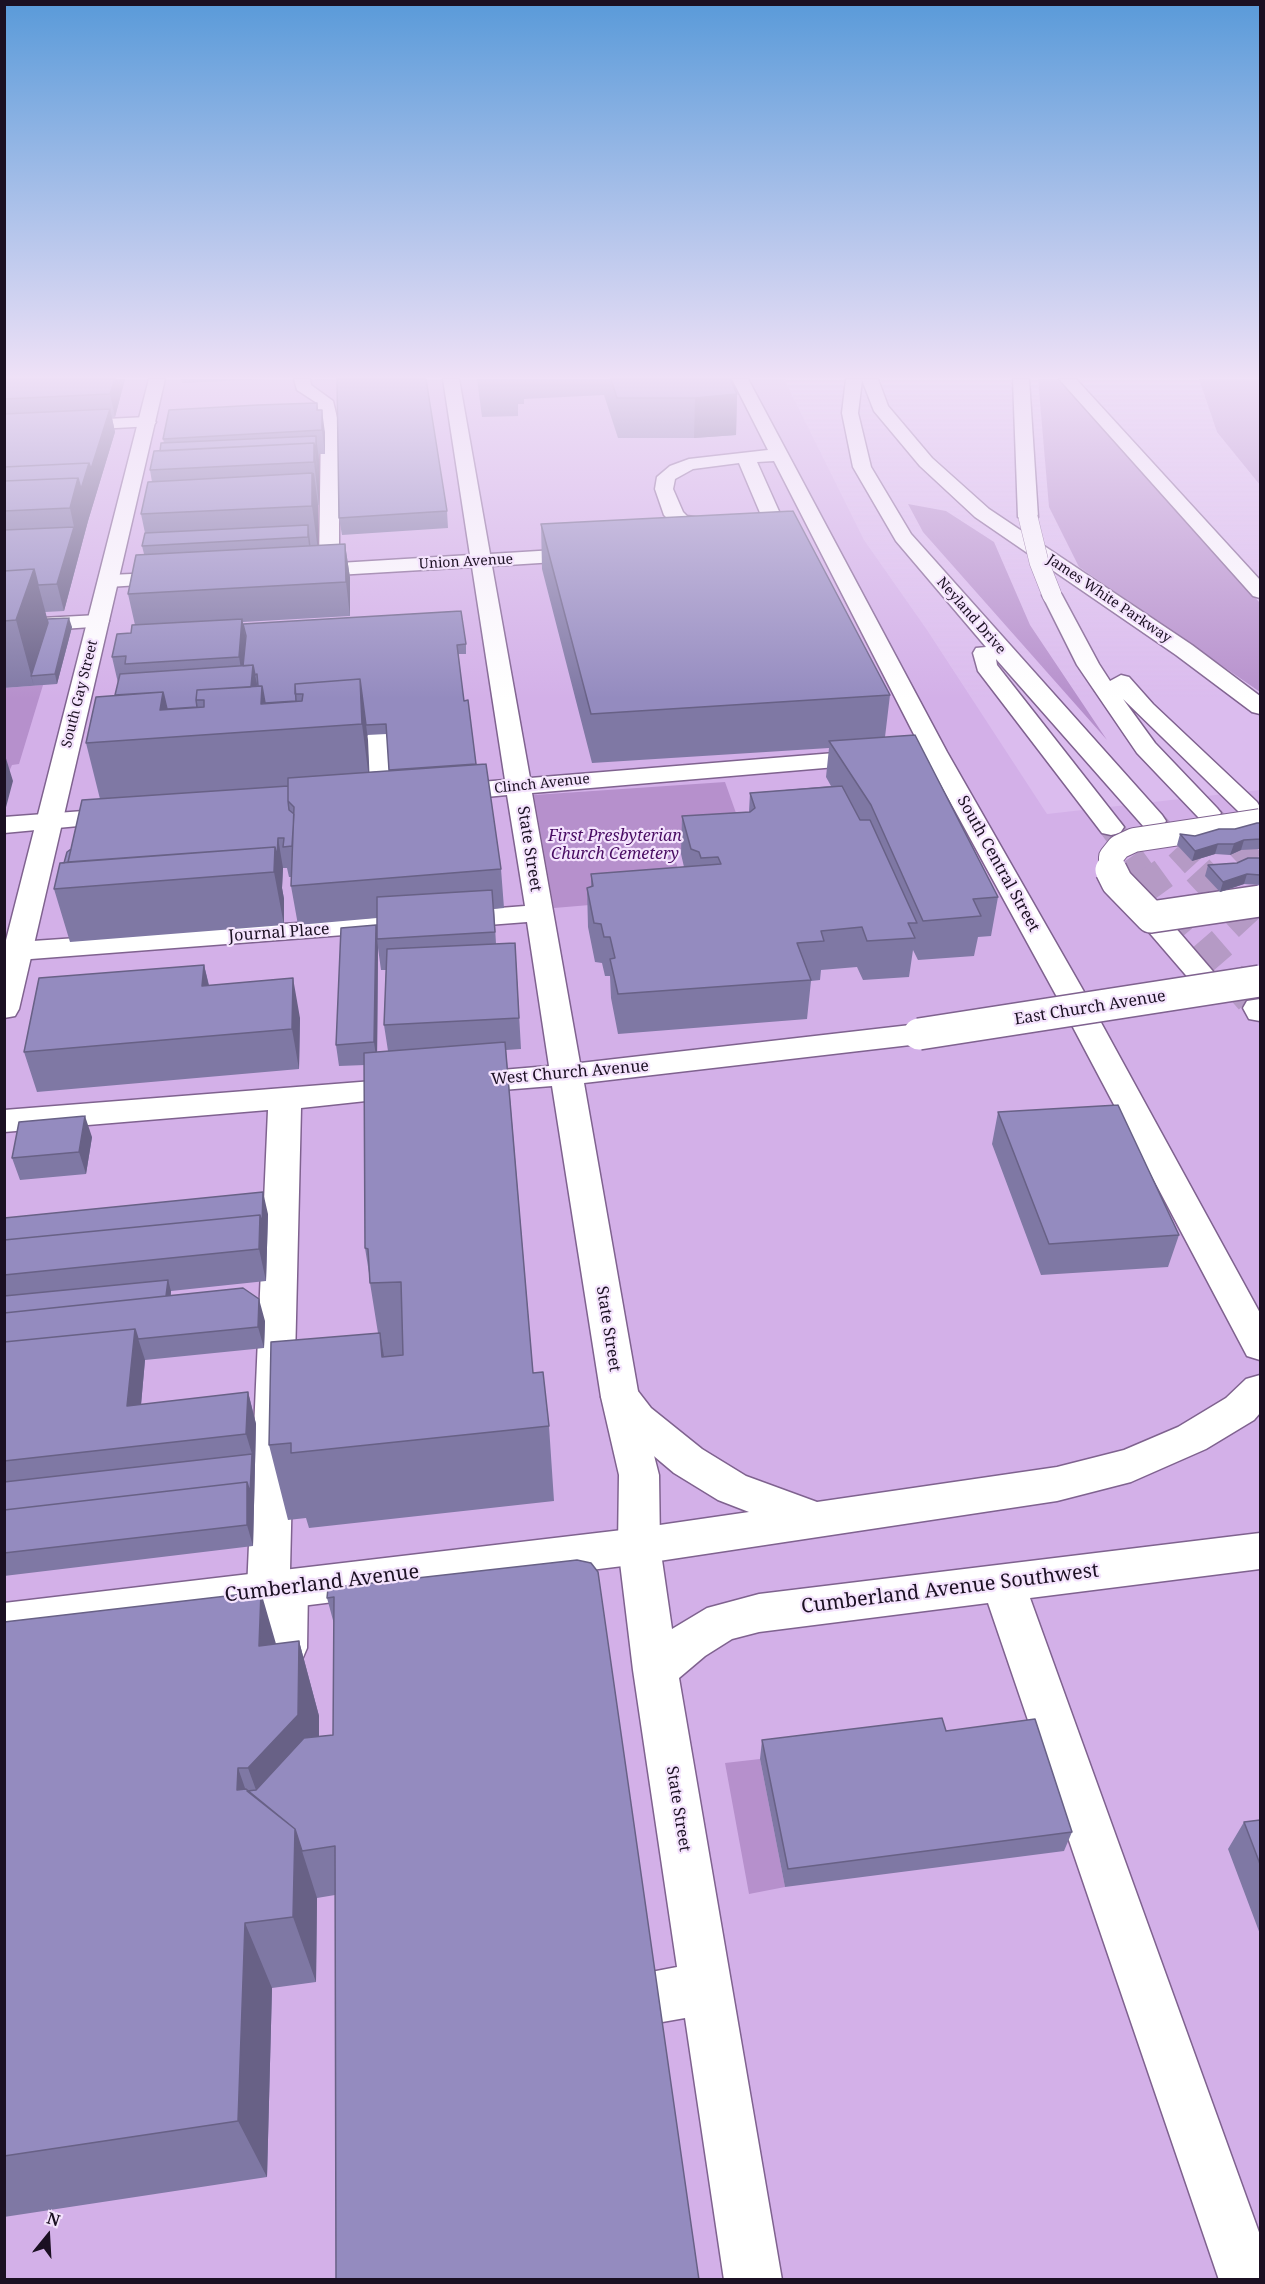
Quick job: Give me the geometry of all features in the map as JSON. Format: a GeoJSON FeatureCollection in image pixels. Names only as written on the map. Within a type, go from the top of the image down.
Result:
{"type":"FeatureCollection","features":[{"type":"Feature","properties":{"kind":"main road","name":"South Gay Street"},"geometry":{"type":"LineString","coordinates":[[4,1009],[132,486]]}},
{"type":"Feature","properties":{"kind":"main road"},"geometry":{"type":"LineString","coordinates":[[329,569],[330,486]]}},
{"type":"Feature","properties":{"kind":"main road","name":"State Street"},"geometry":{"type":"LineString","coordinates":[[469,486],[620,1397],[639,1475],[639,1546],[655,1670],[753,2280]]}},
{"type":"Feature","properties":{"kind":"main road"},"geometry":{"type":"LineString","coordinates":[[665,486],[674,515],[681,520],[724,527],[749,526],[772,518],[758,486]]}},
{"type":"Feature","properties":{"kind":"main road","name":"South Central Street"},"geometry":{"type":"LineString","coordinates":[[792,486],[813,538],[1072,997],[1260,1346]]}},
{"type":"Feature","properties":{"kind":"main road","name":"Neyland Drive"},"geometry":{"type":"LineString","coordinates":[[873,486],[903,537],[1153,821]]}},
{"type":"Feature","properties":{"kind":"main road","name":"James White Parkway"},"geometry":{"type":"LineString","coordinates":[[952,486],[982,513],[1184,650],[1260,706]]}},
{"type":"Feature","properties":{"kind":"main road"},"geometry":{"type":"LineString","coordinates":[[1026,486],[1028,517],[1040,562],[1052,595],[1088,665],[1146,748],[1208,813]]}},
{"type":"Feature","properties":{"kind":"main road"},"geometry":{"type":"LineString","coordinates":[[1164,486],[1260,591]]}},
{"type":"Feature","properties":{"kind":"main road"},"geometry":{"type":"LineString","coordinates":[[1171,493],[1260,574]]}},
{"type":"Feature","properties":{"kind":"main road"},"geometry":{"type":"LineString","coordinates":[[710,546],[768,542]]}},
{"type":"Feature","properties":{"kind":"main road","name":"Union Avenue"},"geometry":{"type":"LineString","coordinates":[[281,572],[607,553]]}},
{"type":"Feature","properties":{"kind":"main road"},"geometry":{"type":"LineString","coordinates":[[109,581],[197,577]]}},
{"type":"Feature","properties":{"kind":"main road"},"geometry":{"type":"LineString","coordinates":[[4,627],[98,621]]}},
{"type":"Feature","properties":{"kind":"main road"},"geometry":{"type":"LineString","coordinates":[[1067,621],[1145,709],[1254,814]]}},
{"type":"Feature","properties":{"kind":"main road"},"geometry":{"type":"LineString","coordinates":[[980,627],[986,666],[1111,827]]}},
{"type":"Feature","properties":{"kind":"main road","name":"Clinch Avenue"},"geometry":{"type":"LineString","coordinates":[[378,738],[391,797],[519,788],[550,782],[935,752]]}},
{"type":"Feature","properties":{"kind":"main road"},"geometry":{"type":"LineString","coordinates":[[1213,988],[1117,882],[1110,869],[1111,857],[1119,848],[1134,840],[1254,814]]}},
{"type":"Feature","properties":{"kind":"main road"},"geometry":{"type":"LineString","coordinates":[[4,825],[142,815]]}},
{"type":"Feature","properties":{"kind":"main road"},"geometry":{"type":"LineString","coordinates":[[1151,917],[1260,901]]}},
{"type":"Feature","properties":{"kind":"main road","name":"Journal Place"},"geometry":{"type":"LineString","coordinates":[[18,951],[540,914]]}},
{"type":"Feature","properties":{"kind":"main road","name":"East Church Avenue"},"geometry":{"type":"LineString","coordinates":[[919,1034],[1213,988],[1260,1000]]}},
{"type":"Feature","properties":{"kind":"main road","name":"West Church Avenue"},"geometry":{"type":"LineString","coordinates":[[4,1121],[285,1100],[566,1075],[919,1034]]}},
{"type":"Feature","properties":{"kind":"main road"},"geometry":{"type":"LineString","coordinates":[[285,1100],[277,1589],[285,1648]]}},
{"type":"Feature","properties":{"kind":"main road","name":"Cumberland Avenue"},"geometry":{"type":"LineString","coordinates":[[4,1623],[277,1589],[373,1596],[639,1546],[814,1518],[1057,1484],[1131,1465],[1192,1438],[1240,1409],[1260,1390]]}},
{"type":"Feature","properties":{"kind":"main road"},"geometry":{"type":"LineString","coordinates":[[620,1397],[637,1419],[687,1461],[732,1488],[814,1518]]}},
{"type":"Feature","properties":{"kind":"main road","name":"Cumberland Avenue Southwest"},"geometry":{"type":"LineString","coordinates":[[655,1670],[689,1642],[722,1622],[759,1613],[1002,1581],[1257,1560]]}},
{"type":"Feature","properties":{"kind":"main road"},"geometry":{"type":"LineString","coordinates":[[1002,1581],[1248,2280]]}},
{"type":"Feature","properties":{"kind":"main road"},"geometry":{"type":"LineString","coordinates":[[651,1998],[706,1988]]}},
{"type":"Feature","properties":{"kind":"shaded area"},"geometry":{"type":"Polygon","coordinates":[[[5,486],[837,486],[864,540],[927,630],[1047,814],[1260,790],[1260,2279],[5,2280],[5,486]]]}},
{"type":"Feature","properties":{"kind":"green space"},"geometry":{"type":"Polygon","coordinates":[[[1047,486],[1155,486],[1260,603],[1260,692],[1079,567],[1049,507],[1047,486]]]}},
{"type":"Feature","properties":{"kind":"green space"},"geometry":{"type":"Polygon","coordinates":[[[908,504],[946,511],[994,542],[1030,625],[1107,740],[923,532],[908,504]]]}},
{"type":"Feature","properties":{"kind":"green space"},"geometry":{"type":"Polygon","coordinates":[[[43,685],[19,764],[12,765],[5,781],[5,688],[43,685]]]}},
{"type":"Feature","properties":{"kind":"green space","name":"First Presbyterian Church Cemetery"},"geometry":{"type":"Polygon","coordinates":[[[725,782],[747,844],[673,850],[685,897],[554,908],[534,795],[725,782]]]}},
{"type":"Feature","properties":{"kind":"green space"},"geometry":{"type":"Polygon","coordinates":[[[760,1759],[785,1887],[749,1894],[725,1763],[760,1759]]]}},
{"type":"Feature","properties":{"kind":"building"},"geometry":{"type":"Polygon","coordinates":[[[4,486],[76,486],[70,508],[4,511],[4,486]]]}},
{"type":"Feature","properties":{"kind":"building"},"geometry":{"type":"Polygon","coordinates":[[[147,486],[312,486],[312,506],[141,514],[147,486]]]}},
{"type":"Feature","properties":{"kind":"building"},"geometry":{"type":"Polygon","coordinates":[[[339,486],[443,486],[447,511],[339,518],[339,486]]]}},
{"type":"Feature","properties":{"kind":"building"},"geometry":{"type":"Polygon","coordinates":[[[793,511],[890,695],[591,714],[541,524],[793,511]]]}},
{"type":"Feature","properties":{"kind":"building"},"geometry":{"type":"Polygon","coordinates":[[[308,525],[308,537],[142,546],[145,533],[308,525]]]}},
{"type":"Feature","properties":{"kind":"building"},"geometry":{"type":"Polygon","coordinates":[[[74,527],[57,584],[38,585],[34,569],[4,571],[4,530],[74,527]]]}},
{"type":"Feature","properties":{"kind":"building"},"geometry":{"type":"Polygon","coordinates":[[[345,544],[346,582],[128,594],[136,555],[345,544]]]}},
{"type":"Feature","properties":{"kind":"building"},"geometry":{"type":"Polygon","coordinates":[[[34,569],[16,620],[4,621],[4,571],[34,569]]]}},
{"type":"Feature","properties":{"kind":"building"},"geometry":{"type":"Polygon","coordinates":[[[461,611],[466,644],[457,645],[464,701],[468,700],[476,764],[389,770],[386,724],[366,725],[360,679],[295,684],[296,701],[265,703],[262,686],[258,686],[257,674],[255,675],[253,665],[243,666],[246,636],[243,624],[461,611]]]}},
{"type":"Feature","properties":{"kind":"building"},"geometry":{"type":"Polygon","coordinates":[[[69,618],[55,674],[31,676],[48,623],[47,619],[69,618]]]}},
{"type":"Feature","properties":{"kind":"building"},"geometry":{"type":"Polygon","coordinates":[[[242,619],[239,657],[125,664],[126,656],[112,657],[117,634],[131,633],[132,625],[242,619]]]}},
{"type":"Feature","properties":{"kind":"building"},"geometry":{"type":"Polygon","coordinates":[[[253,665],[251,687],[197,690],[197,707],[167,709],[163,692],[115,695],[120,674],[253,665]]]}},
{"type":"Feature","properties":{"kind":"building"},"geometry":{"type":"Polygon","coordinates":[[[360,679],[362,724],[86,743],[96,697],[163,692],[160,710],[204,707],[204,700],[196,700],[197,690],[262,686],[261,704],[302,701],[303,694],[295,694],[295,684],[360,679]]]}},
{"type":"Feature","properties":{"kind":"building"},"geometry":{"type":"Polygon","coordinates":[[[915,735],[998,897],[973,899],[981,916],[923,921],[871,805],[829,741],[915,735]]]}},
{"type":"Feature","properties":{"kind":"building"},"geometry":{"type":"Polygon","coordinates":[[[486,764],[501,869],[291,886],[294,807],[288,801],[288,778],[486,764]]]}},
{"type":"Feature","properties":{"kind":"building"},"geometry":{"type":"Polygon","coordinates":[[[288,786],[289,810],[294,814],[292,846],[283,847],[284,838],[278,838],[277,858],[275,847],[68,862],[82,800],[288,786]]]}},
{"type":"Feature","properties":{"kind":"building"},"geometry":{"type":"Polygon","coordinates":[[[842,786],[860,820],[870,820],[917,923],[908,923],[915,938],[867,941],[862,927],[821,931],[824,941],[797,943],[811,980],[618,994],[610,959],[615,958],[610,937],[604,937],[601,924],[594,923],[587,888],[593,886],[591,874],[721,864],[718,857],[701,858],[699,852],[691,849],[682,816],[750,812],[755,808],[750,793],[842,786]]]}},
{"type":"Feature","properties":{"kind":"building"},"geometry":{"type":"Polygon","coordinates":[[[1260,823],[1260,839],[1244,840],[1234,844],[1218,844],[1195,851],[1180,834],[1195,836],[1219,829],[1235,829],[1260,823]]]}},
{"type":"Feature","properties":{"kind":"building"},"geometry":{"type":"Polygon","coordinates":[[[275,847],[274,872],[54,889],[60,863],[275,847]]]}},
{"type":"Feature","properties":{"kind":"building"},"geometry":{"type":"Polygon","coordinates":[[[71,849],[68,862],[64,863],[67,852],[71,849]]]}},
{"type":"Feature","properties":{"kind":"building"},"geometry":{"type":"Polygon","coordinates":[[[1248,858],[1260,858],[1260,875],[1247,874],[1223,882],[1208,865],[1237,863],[1248,858]]]}},
{"type":"Feature","properties":{"kind":"building"},"geometry":{"type":"Polygon","coordinates":[[[492,890],[495,932],[377,939],[377,897],[492,890]]]}},
{"type":"Feature","properties":{"kind":"building"},"geometry":{"type":"Polygon","coordinates":[[[376,925],[374,1042],[336,1045],[341,928],[376,925]]]}},
{"type":"Feature","properties":{"kind":"building"},"geometry":{"type":"Polygon","coordinates":[[[515,943],[519,1018],[384,1025],[387,949],[515,943]]]}},
{"type":"Feature","properties":{"kind":"building"},"geometry":{"type":"Polygon","coordinates":[[[204,965],[202,986],[293,978],[292,1029],[24,1052],[39,978],[204,965]]]}},
{"type":"Feature","properties":{"kind":"building"},"geometry":{"type":"Polygon","coordinates":[[[505,1042],[533,1373],[543,1372],[549,1426],[291,1453],[291,1443],[269,1445],[271,1342],[380,1333],[382,1357],[403,1355],[401,1282],[370,1283],[368,1249],[365,1248],[364,1053],[505,1042]]]}},
{"type":"Feature","properties":{"kind":"building"},"geometry":{"type":"Polygon","coordinates":[[[1118,1105],[1179,1235],[1049,1244],[998,1112],[1118,1105]]]}},
{"type":"Feature","properties":{"kind":"building"},"geometry":{"type":"Polygon","coordinates":[[[85,1116],[79,1152],[12,1158],[19,1122],[85,1116]]]}},
{"type":"Feature","properties":{"kind":"building"},"geometry":{"type":"Polygon","coordinates":[[[263,1192],[262,1225],[260,1215],[4,1240],[4,1218],[263,1192]]]}},
{"type":"Feature","properties":{"kind":"building"},"geometry":{"type":"Polygon","coordinates":[[[260,1215],[259,1249],[4,1275],[4,1240],[260,1215]]]}},
{"type":"Feature","properties":{"kind":"building"},"geometry":{"type":"Polygon","coordinates":[[[168,1280],[166,1296],[4,1313],[4,1296],[168,1280]]]}},
{"type":"Feature","properties":{"kind":"building"},"geometry":{"type":"Polygon","coordinates":[[[243,1288],[259,1299],[258,1327],[138,1339],[135,1329],[4,1342],[4,1313],[243,1288]]]}},
{"type":"Feature","properties":{"kind":"building"},"geometry":{"type":"Polygon","coordinates":[[[135,1329],[127,1406],[248,1392],[246,1434],[4,1461],[4,1342],[135,1329]]]}},
{"type":"Feature","properties":{"kind":"building"},"geometry":{"type":"Polygon","coordinates":[[[252,1454],[250,1493],[247,1482],[4,1510],[4,1482],[252,1454]]]}},
{"type":"Feature","properties":{"kind":"building"},"geometry":{"type":"Polygon","coordinates":[[[247,1482],[247,1525],[4,1553],[4,1510],[247,1482]]]}},
{"type":"Feature","properties":{"kind":"building"},"geometry":{"type":"Polygon","coordinates":[[[577,1560],[591,1563],[598,1572],[699,2280],[336,2280],[335,1846],[302,1851],[295,1829],[247,1791],[256,1790],[304,1738],[333,1735],[334,1597],[327,1598],[328,1588],[577,1560]]]}},
{"type":"Feature","properties":{"kind":"building"},"geometry":{"type":"Polygon","coordinates":[[[261,1592],[259,1646],[299,1641],[298,1715],[248,1768],[238,1768],[237,1790],[246,1789],[295,1829],[293,1917],[245,1923],[238,2121],[4,2156],[4,1622],[261,1592]]]}},
{"type":"Feature","properties":{"kind":"building"},"geometry":{"type":"Polygon","coordinates":[[[942,1718],[946,1731],[1035,1719],[1072,1832],[788,1869],[762,1740],[942,1718]]]}},
{"type":"Feature","properties":{"kind":"building"},"geometry":{"type":"Polygon","coordinates":[[[1260,1820],[1260,1864],[1244,1822],[1260,1820]]]}},
{"type":"Feature","properties":{"kind":"tunnel"},"geometry":{"type":"LineString","coordinates":[[1212,818],[1260,869]]}},
{"type":"Feature","properties":{"kind":"tunnel"},"geometry":{"type":"LineString","coordinates":[[1153,821],[1200,872]]}},
{"type":"Feature","properties":{"kind":"tunnel"},"geometry":{"type":"LineString","coordinates":[[1111,827],[1143,872]]}},
{"type":"Feature","properties":{"kind":"tunnel"},"geometry":{"type":"LineString","coordinates":[[1142,870],[1161,896],[1258,1008]]}},
{"type":"Feature","properties":{"kind":"tunnel"},"geometry":{"type":"LineString","coordinates":[[1198,870],[1260,937]]}}]}
